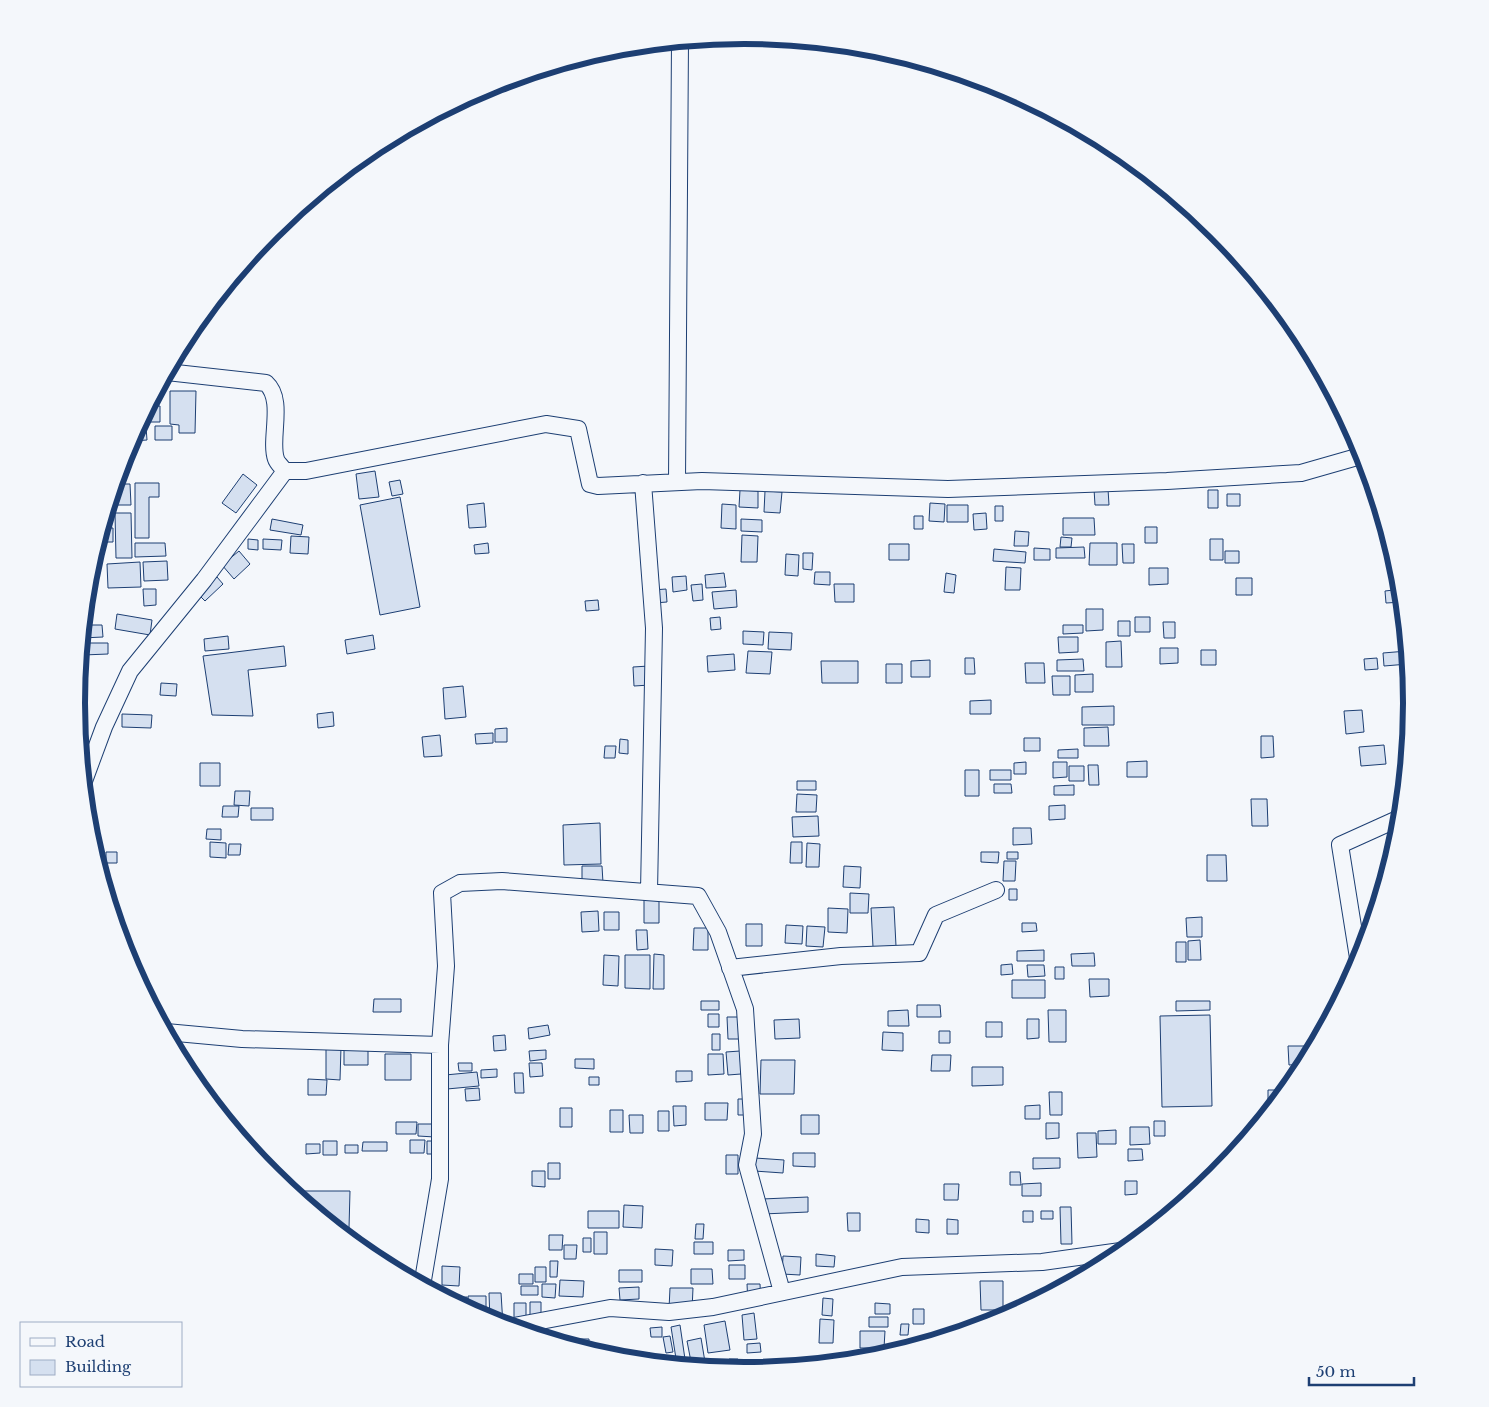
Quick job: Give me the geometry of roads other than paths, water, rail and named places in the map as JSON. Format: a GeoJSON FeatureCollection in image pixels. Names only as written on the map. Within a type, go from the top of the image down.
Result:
{"type":"FeatureCollection","features":[{"type":"Feature","properties":{"kind":"street"},"geometry":{"type":"LineString","coordinates":[[677,482],[680,47]]}},
{"type":"Feature","properties":{"kind":"street"},"geometry":{"type":"LineString","coordinates":[[174,373],[266,383],[272,388],[275,409],[276,459],[285,471]]}},
{"type":"Feature","properties":{"kind":"street"},"geometry":{"type":"LineString","coordinates":[[285,471],[306,471],[546,424],[578,429],[590,484],[598,486],[677,482],[816,484],[948,489],[1167,481],[1301,473],[1356,457]]}},
{"type":"Feature","properties":{"kind":"street"},"geometry":{"type":"LineString","coordinates":[[88,770],[104,727],[130,671],[204,580],[285,471]]}},
{"type":"Feature","properties":{"kind":"street"},"geometry":{"type":"LineString","coordinates":[[643,483],[654,628],[649,892]]}},
{"type":"Feature","properties":{"kind":"street"},"geometry":{"type":"LineString","coordinates":[[1357,949],[1340,845],[1394,822]]}},
{"type":"Feature","properties":{"kind":"street"},"geometry":{"type":"LineString","coordinates":[[423,1279],[440,1179],[440,1045],[446,966],[442,893],[453,885],[460,883],[502,882],[698,896],[718,932],[745,1009],[753,1134],[747,1165],[782,1292]]}},
{"type":"Feature","properties":{"kind":"street"},"geometry":{"type":"LineString","coordinates":[[730,968],[842,956],[919,953],[936,915],[996,890]]}},
{"type":"Feature","properties":{"kind":"street"},"geometry":{"type":"LineString","coordinates":[[173,1033],[242,1039],[440,1045]]}},
{"type":"Feature","properties":{"kind":"street"},"geometry":{"type":"LineString","coordinates":[[523,1324],[610,1308],[669,1312],[713,1307],[902,1267],[1042,1262],[1110,1252]]}}]}
